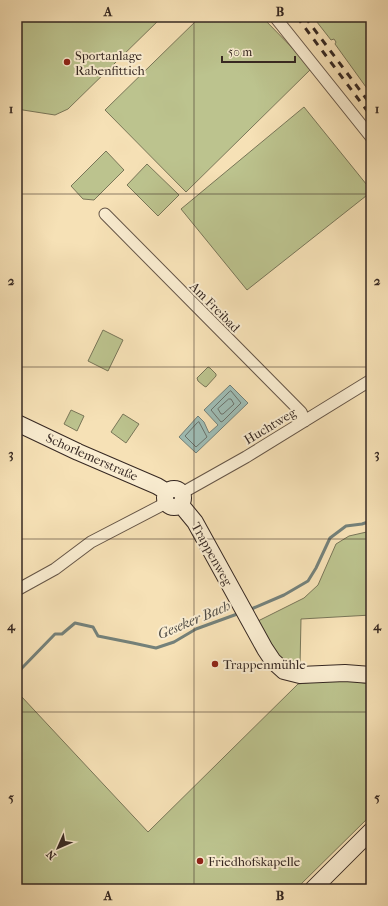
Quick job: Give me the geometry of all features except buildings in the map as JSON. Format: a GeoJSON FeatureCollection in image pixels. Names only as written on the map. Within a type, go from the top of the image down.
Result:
{"type":"FeatureCollection","features":[{"type":"Feature","properties":{"kind":"street"},"geometry":{"type":"LineString","coordinates":[[275,17],[371,137]]}},
{"type":"Feature","properties":{"kind":"street","name":"Am Freibad"},"geometry":{"type":"LineString","coordinates":[[105,214],[300,412],[305,420]]}},
{"type":"Feature","properties":{"kind":"street","name":"Huchtweg"},"geometry":{"type":"LineString","coordinates":[[17,590],[55,569],[92,542],[174,498],[371,380]]}},
{"type":"Feature","properties":{"kind":"street","name":"Schorlemerstraße"},"geometry":{"type":"LineString","coordinates":[[17,424],[157,486],[174,498]]}},
{"type":"Feature","properties":{"kind":"street","name":"Trappenweg"},"geometry":{"type":"LineString","coordinates":[[174,498],[195,522],[265,649],[273,661],[284,671],[300,675],[345,673],[371,675]]}},
{"type":"Feature","properties":{"kind":"street"},"geometry":{"type":"LineString","coordinates":[[313,889],[371,831]]}},
{"type":"Feature","properties":{"kind":"green space","name":"Sportanlage Rabenfittich"},"geometry":{"type":"Polygon","coordinates":[[[17,17],[162,17],[68,109],[55,115],[23,110],[17,107],[17,17]]]}},
{"type":"Feature","properties":{"kind":"green space"},"geometry":{"type":"Polygon","coordinates":[[[200,17],[262,17],[312,68],[186,192],[105,110],[200,17]]]}},
{"type":"Feature","properties":{"kind":"green space"},"geometry":{"type":"Polygon","coordinates":[[[313,17],[341,17],[346,22],[350,17],[371,17],[371,94],[335,44],[336,42],[334,39],[331,40],[313,17]]]}},
{"type":"Feature","properties":{"kind":"green space"},"geometry":{"type":"Polygon","coordinates":[[[304,107],[371,190],[371,192],[247,290],[181,209],[304,107]]]}},
{"type":"Feature","properties":{"kind":"green space"},"geometry":{"type":"Polygon","coordinates":[[[106,151],[124,170],[94,200],[83,199],[71,186],[106,151]]]}},
{"type":"Feature","properties":{"kind":"green space"},"geometry":{"type":"Polygon","coordinates":[[[147,164],[179,195],[158,216],[127,185],[147,164]]]}},
{"type":"Feature","properties":{"kind":"green space"},"geometry":{"type":"Polygon","coordinates":[[[103,330],[123,340],[108,371],[88,361],[103,330]]]}},
{"type":"Feature","properties":{"kind":"green space"},"geometry":{"type":"Polygon","coordinates":[[[208,367],[216,374],[216,376],[206,387],[198,381],[197,378],[208,367]]]}},
{"type":"Feature","properties":{"kind":"green space"},"geometry":{"type":"Polygon","coordinates":[[[71,410],[84,416],[77,431],[64,424],[71,410]]]}},
{"type":"Feature","properties":{"kind":"green space"},"geometry":{"type":"Polygon","coordinates":[[[123,414],[139,424],[126,443],[111,432],[123,414]]]}},
{"type":"Feature","properties":{"kind":"green space"},"geometry":{"type":"Polygon","coordinates":[[[371,531],[371,615],[301,619],[300,666],[289,665],[271,646],[258,621],[304,598],[318,585],[336,544],[349,536],[371,531]]]}},
{"type":"Feature","properties":{"kind":"green space"},"geometry":{"type":"Polygon","coordinates":[[[338,679],[371,684],[371,815],[296,889],[17,889],[17,698],[21,696],[148,832],[298,684],[338,679]]]}},
{"type":"Feature","properties":{"kind":"water"},"geometry":{"type":"Polygon","coordinates":[[[230,385],[248,403],[196,453],[179,437],[198,416],[204,422],[209,433],[218,425],[204,410],[230,385]]]}},
{"type":"Feature","properties":{"kind":"waterway","name":"Geseker Bach"},"geometry":{"type":"LineString","coordinates":[[249,610],[284,595],[308,581],[316,568],[330,538],[346,526],[371,521]]}},
{"type":"Feature","properties":{"kind":"waterway","name":"Geseker Bach"},"geometry":{"type":"LineString","coordinates":[[17,677],[21,669],[55,634],[62,634],[75,623],[93,627],[98,636],[156,648],[174,642],[196,629],[240,613]]}},
{"type":"Feature","properties":{"kind":"railway"},"geometry":{"type":"LineString","coordinates":[[297,17],[371,116]]}},
{"type":"Feature","properties":{"kind":"railway"},"geometry":{"type":"LineString","coordinates":[[305,17],[371,105]]}},
{"type":"Feature","properties":{"kind":"place","name":"Sportanlage Rabenfittich"},"geometry":{"type":"Point","coordinates":[67,62]}},
{"type":"Feature","properties":{"kind":"place","name":"Trappenmühle"},"geometry":{"type":"Point","coordinates":[215,664]}},
{"type":"Feature","properties":{"kind":"place","name":"Friedhofskapelle"},"geometry":{"type":"Point","coordinates":[200,861]}}]}
